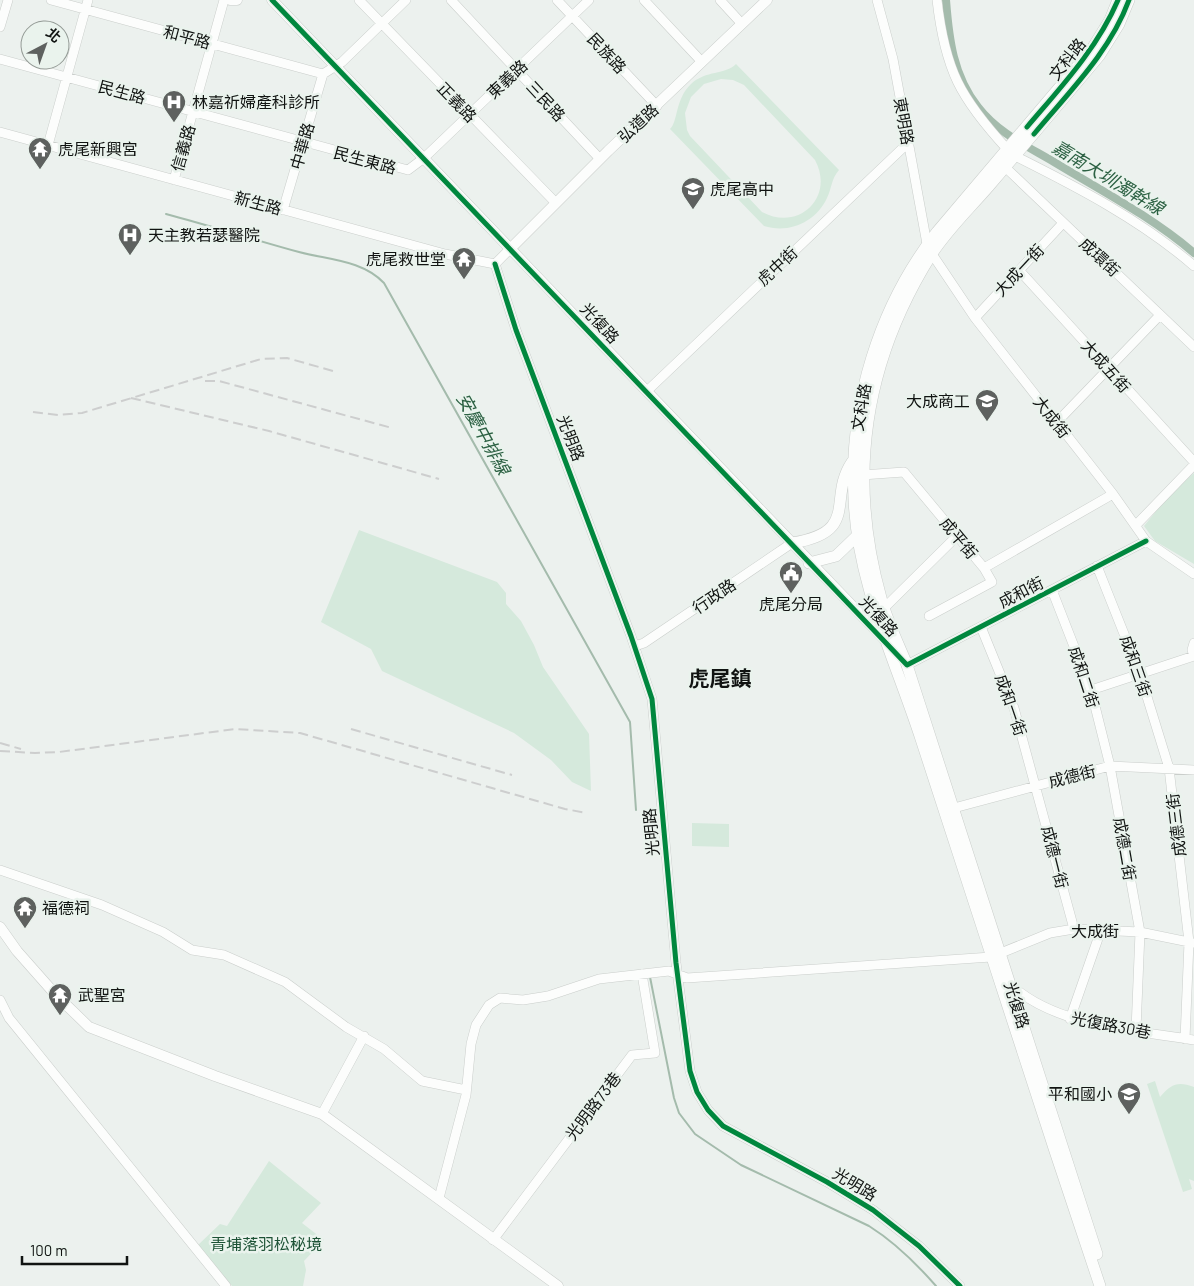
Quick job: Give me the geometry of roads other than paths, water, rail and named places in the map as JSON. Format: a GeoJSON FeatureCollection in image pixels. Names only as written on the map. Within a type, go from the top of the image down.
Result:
{"type":"FeatureCollection","features":[{"type":"Feature","properties":{"kind":"main road","name":"文科路"},"geometry":{"type":"LineString","coordinates":[[1031,131],[1092,49],[1110,20],[1118,0]]}},
{"type":"Feature","properties":{"kind":"main road","name":"文科路"},"geometry":{"type":"LineString","coordinates":[[1031,131],[1099,56],[1119,24],[1129,0]]}},
{"type":"Feature","properties":{"kind":"main road"},"geometry":{"type":"LineString","coordinates":[[1011,153],[1031,131]]}},
{"type":"Feature","properties":{"kind":"main road","name":"文科路"},"geometry":{"type":"LineString","coordinates":[[907,665],[876,615],[866,528],[862,474],[866,435],[876,380],[897,318],[930,249],[1005,167],[1011,153]]}},
{"type":"Feature","properties":{"kind":"main road","name":"文科路"},"geometry":{"type":"LineString","coordinates":[[888,643],[870,598],[857,536],[853,461],[861,404],[872,357],[898,294],[930,249],[1011,153]]}},
{"type":"Feature","properties":{"kind":"main road"},"geometry":{"type":"LineString","coordinates":[[792,543],[813,539],[825,532],[834,523],[841,506],[846,472],[853,461]]}},
{"type":"Feature","properties":{"kind":"main road"},"geometry":{"type":"LineString","coordinates":[[810,563],[836,556],[866,528]]}},
{"type":"Feature","properties":{"kind":"main road","name":"光復路"},"geometry":{"type":"LineString","coordinates":[[888,643],[996,955],[1011,985],[1108,1286]]}},
{"type":"Feature","properties":{"kind":"main road","name":"光復路"},"geometry":{"type":"LineString","coordinates":[[907,665],[954,808],[996,955],[1100,1286]]}},
{"type":"Feature","properties":{"kind":"street"},"geometry":{"type":"LineString","coordinates":[[0,27],[8,0]]}},
{"type":"Feature","properties":{"kind":"street","name":"和平路"},"geometry":{"type":"LineString","coordinates":[[50,0],[323,74]]}},
{"type":"Feature","properties":{"kind":"street"},"geometry":{"type":"LineString","coordinates":[[48,146],[88,0]]}},
{"type":"Feature","properties":{"kind":"street","name":"信義路"},"geometry":{"type":"LineString","coordinates":[[174,180],[224,0]]}},
{"type":"Feature","properties":{"kind":"street"},"geometry":{"type":"LineString","coordinates":[[230,0],[237,0]]}},
{"type":"Feature","properties":{"kind":"street","name":"光復路"},"geometry":{"type":"LineString","coordinates":[[272,0],[810,563],[876,615]]}},
{"type":"Feature","properties":{"kind":"street","name":"正義路"},"geometry":{"type":"LineString","coordinates":[[359,0],[556,202]]}},
{"type":"Feature","properties":{"kind":"street"},"geometry":{"type":"LineString","coordinates":[[323,74],[335,66],[406,0]]}},
{"type":"Feature","properties":{"kind":"street","name":"三民路"},"geometry":{"type":"LineString","coordinates":[[450,0],[600,158]]}},
{"type":"Feature","properties":{"kind":"street","name":"民族路"},"geometry":{"type":"LineString","coordinates":[[557,0],[657,106]]}},
{"type":"Feature","properties":{"kind":"street","name":"東義路"},"geometry":{"type":"LineString","coordinates":[[424,158],[589,0]]}},
{"type":"Feature","properties":{"kind":"street"},"geometry":{"type":"LineString","coordinates":[[644,0],[702,62]]}},
{"type":"Feature","properties":{"kind":"street"},"geometry":{"type":"LineString","coordinates":[[720,0],[742,24]]}},
{"type":"Feature","properties":{"kind":"street","name":"弘道路"},"geometry":{"type":"LineString","coordinates":[[510,249],[600,158],[767,0]]}},
{"type":"Feature","properties":{"kind":"street","name":"東明路"},"geometry":{"type":"LineString","coordinates":[[877,0],[893,60],[930,249]]}},
{"type":"Feature","properties":{"kind":"street"},"geometry":{"type":"LineString","coordinates":[[937,0],[941,35],[949,65],[959,88],[968,102],[1011,153],[1072,183],[1122,214],[1194,266]]}},
{"type":"Feature","properties":{"kind":"street","name":"民生路"},"geometry":{"type":"LineString","coordinates":[[0,59],[302,143]]}},
{"type":"Feature","properties":{"kind":"street","name":"中華路"},"geometry":{"type":"LineString","coordinates":[[283,210],[323,74]]}},
{"type":"Feature","properties":{"kind":"street","name":"新生路"},"geometry":{"type":"LineString","coordinates":[[0,132],[445,254],[495,264]]}},
{"type":"Feature","properties":{"kind":"street","name":"虎中街"},"geometry":{"type":"LineString","coordinates":[[647,391],[908,142]]}},
{"type":"Feature","properties":{"kind":"street","name":"民生東路"},"geometry":{"type":"LineString","coordinates":[[302,143],[403,170],[412,169],[424,158]]}},
{"type":"Feature","properties":{"kind":"street","name":"成環街"},"geometry":{"type":"LineString","coordinates":[[1005,167],[1194,347]]}},
{"type":"Feature","properties":{"kind":"street","name":"大成一街"},"geometry":{"type":"LineString","coordinates":[[975,318],[1063,223]]}},
{"type":"Feature","properties":{"kind":"street"},"geometry":{"type":"LineString","coordinates":[[495,264],[510,249]]}},
{"type":"Feature","properties":{"kind":"street","name":"大成街"},"geometry":{"type":"LineString","coordinates":[[930,249],[975,318],[1113,494],[1146,541],[1194,574]]}},
{"type":"Feature","properties":{"kind":"street","name":"光明路"},"geometry":{"type":"LineString","coordinates":[[495,264],[516,330],[635,646],[652,699],[668,886],[690,1071],[697,1092],[708,1110],[723,1126],[827,1182],[879,1214],[919,1246],[960,1286]]}},
{"type":"Feature","properties":{"kind":"street","name":"大成五街"},"geometry":{"type":"LineString","coordinates":[[1019,270],[1194,463]]}},
{"type":"Feature","properties":{"kind":"street"},"geometry":{"type":"LineString","coordinates":[[1057,422],[1160,315]]}},
{"type":"Feature","properties":{"kind":"street"},"geometry":{"type":"LineString","coordinates":[[1136,525],[1194,463]]}},
{"type":"Feature","properties":{"kind":"street","name":"成平街"},"geometry":{"type":"LineString","coordinates":[[862,474],[904,472],[984,568],[1113,494]]}},
{"type":"Feature","properties":{"kind":"street"},"geometry":{"type":"LineString","coordinates":[[876,615],[958,535]]}},
{"type":"Feature","properties":{"kind":"street","name":"成和街"},"geometry":{"type":"LineString","coordinates":[[907,665],[1146,541]]}},
{"type":"Feature","properties":{"kind":"street","name":"行政路"},"geometry":{"type":"LineString","coordinates":[[635,646],[644,643],[792,543]]}},
{"type":"Feature","properties":{"kind":"street","name":"成和三街"},"geometry":{"type":"LineString","coordinates":[[1097,566],[1140,674],[1169,768]]}},
{"type":"Feature","properties":{"kind":"street"},"geometry":{"type":"LineString","coordinates":[[929,616],[992,582],[984,568]]}},
{"type":"Feature","properties":{"kind":"street","name":"成和二街"},"geometry":{"type":"LineString","coordinates":[[1052,590],[1091,690],[1110,766]]}},
{"type":"Feature","properties":{"kind":"street","name":"成和一街"},"geometry":{"type":"LineString","coordinates":[[981,627],[1005,682],[1036,785]]}},
{"type":"Feature","properties":{"kind":"street","name":"光復路"},"geometry":{"type":"LineString","coordinates":[[888,643],[907,665]]}},
{"type":"Feature","properties":{"kind":"street"},"geometry":{"type":"LineString","coordinates":[[1091,690],[1194,656],[1192,650],[1194,643]]}},
{"type":"Feature","properties":{"kind":"street","name":"成德街"},"geometry":{"type":"LineString","coordinates":[[954,808],[1110,766],[1194,770]]}},
{"type":"Feature","properties":{"kind":"street","name":"成德二街"},"geometry":{"type":"LineString","coordinates":[[1110,766],[1140,932],[1136,1030]]}},
{"type":"Feature","properties":{"kind":"street","name":"成德三街"},"geometry":{"type":"LineString","coordinates":[[1169,768],[1192,942],[1189,1039]]}},
{"type":"Feature","properties":{"kind":"street","name":"成德一街"},"geometry":{"type":"LineString","coordinates":[[1036,785],[1074,929]]}},
{"type":"Feature","properties":{"kind":"street"},"geometry":{"type":"LineString","coordinates":[[0,870],[102,905],[163,932],[192,950],[224,955],[285,982],[346,1026],[384,1049],[422,1081],[466,1090]]}},
{"type":"Feature","properties":{"kind":"street"},"geometry":{"type":"LineString","coordinates":[[0,927],[17,951],[55,994],[89,1027],[215,1076],[322,1114],[558,1286]]}},
{"type":"Feature","properties":{"kind":"street","name":"大成街"},"geometry":{"type":"LineString","coordinates":[[996,955],[1050,933],[1074,929],[1140,932],[1192,942]]}},
{"type":"Feature","properties":{"kind":"street"},"geometry":{"type":"LineString","coordinates":[[1070,1019],[1101,930]]}},
{"type":"Feature","properties":{"kind":"street"},"geometry":{"type":"LineString","coordinates":[[439,1198],[466,1090],[470,1044],[476,1025],[489,1005],[500,998],[523,1000],[548,996],[599,979],[669,971],[688,978],[996,955]]}},
{"type":"Feature","properties":{"kind":"street","name":"光明路73巷"},"geometry":{"type":"LineString","coordinates":[[493,1240],[632,1055],[655,1053],[642,974]]}},
{"type":"Feature","properties":{"kind":"street","name":"光復路30巷"},"geometry":{"type":"LineString","coordinates":[[1011,985],[1036,1002],[1070,1019],[1189,1039]]}},
{"type":"Feature","properties":{"kind":"street"},"geometry":{"type":"LineString","coordinates":[[0,1000],[9,1018],[226,1286]]}},
{"type":"Feature","properties":{"kind":"street"},"geometry":{"type":"LineString","coordinates":[[322,1114],[364,1036]]}},
{"type":"Feature","properties":{"kind":"waterway","name":"嘉南大圳濁幹線"},"geometry":{"type":"LineString","coordinates":[[946,0],[951,43],[958,69],[970,95],[986,116],[1013,138],[1144,216],[1194,253]]}},
{"type":"Feature","properties":{"kind":"waterway","name":"安慶中排線"},"geometry":{"type":"LineString","coordinates":[[166,214],[299,252],[355,265],[375,275],[384,283],[630,722],[636,810]]}},
{"type":"Feature","properties":{"kind":"waterway","name":"安慶中排線"},"geometry":{"type":"LineString","coordinates":[[650,977],[674,1098],[679,1113],[695,1134],[741,1165],[869,1226],[905,1254],[936,1286]]}},
{"type":"Feature","properties":{"kind":"railway"},"geometry":{"type":"LineString","coordinates":[[33,412],[58,415],[82,413],[261,359],[287,358],[333,371]]}},
{"type":"Feature","properties":{"kind":"railway"},"geometry":{"type":"LineString","coordinates":[[205,381],[219,381],[392,428]]}},
{"type":"Feature","properties":{"kind":"railway"},"geometry":{"type":"LineString","coordinates":[[131,398],[269,431],[439,479]]}},
{"type":"Feature","properties":{"kind":"railway"},"geometry":{"type":"LineString","coordinates":[[0,751],[59,752],[235,729],[300,733],[565,809],[587,813]]}},
{"type":"Feature","properties":{"kind":"railway"},"geometry":{"type":"LineString","coordinates":[[351,729],[512,775]]}},
{"type":"Feature","properties":{"kind":"railway"},"geometry":{"type":"LineString","coordinates":[[0,743],[21,749]]}},
{"type":"Feature","properties":{"kind":"place","name":"林嘉祈婦產科診所"},"geometry":{"type":"Point","coordinates":[174,123]}},
{"type":"Feature","properties":{"kind":"place","name":"虎尾新興宮"},"geometry":{"type":"Point","coordinates":[40,170]}},
{"type":"Feature","properties":{"kind":"place","name":"虎尾高中"},"geometry":{"type":"Point","coordinates":[693,210]}},
{"type":"Feature","properties":{"kind":"place","name":"天主教若瑟醫院"},"geometry":{"type":"Point","coordinates":[130,256]}},
{"type":"Feature","properties":{"kind":"place","name":"虎尾救世堂"},"geometry":{"type":"Point","coordinates":[464,280]}},
{"type":"Feature","properties":{"kind":"place","name":"大成商工"},"geometry":{"type":"Point","coordinates":[987,422]}},
{"type":"Feature","properties":{"kind":"place","name":"虎尾分局"},"geometry":{"type":"Point","coordinates":[791,594]}},
{"type":"Feature","properties":{"kind":"place","name":"福德祠"},"geometry":{"type":"Point","coordinates":[25,929]}},
{"type":"Feature","properties":{"kind":"place","name":"武聖宮"},"geometry":{"type":"Point","coordinates":[60,1016]}},
{"type":"Feature","properties":{"kind":"place","name":"平和國小"},"geometry":{"type":"Point","coordinates":[1129,1115]}},
{"type":"Feature","properties":{"kind":"district","name":"虎尾鎮"},"geometry":{"type":"Point","coordinates":[720,679]}},
{"type":"Feature","properties":{"kind":"park label","name":"青埔落羽松秘境"},"geometry":{"type":"Point","coordinates":[266,1244]}}]}
